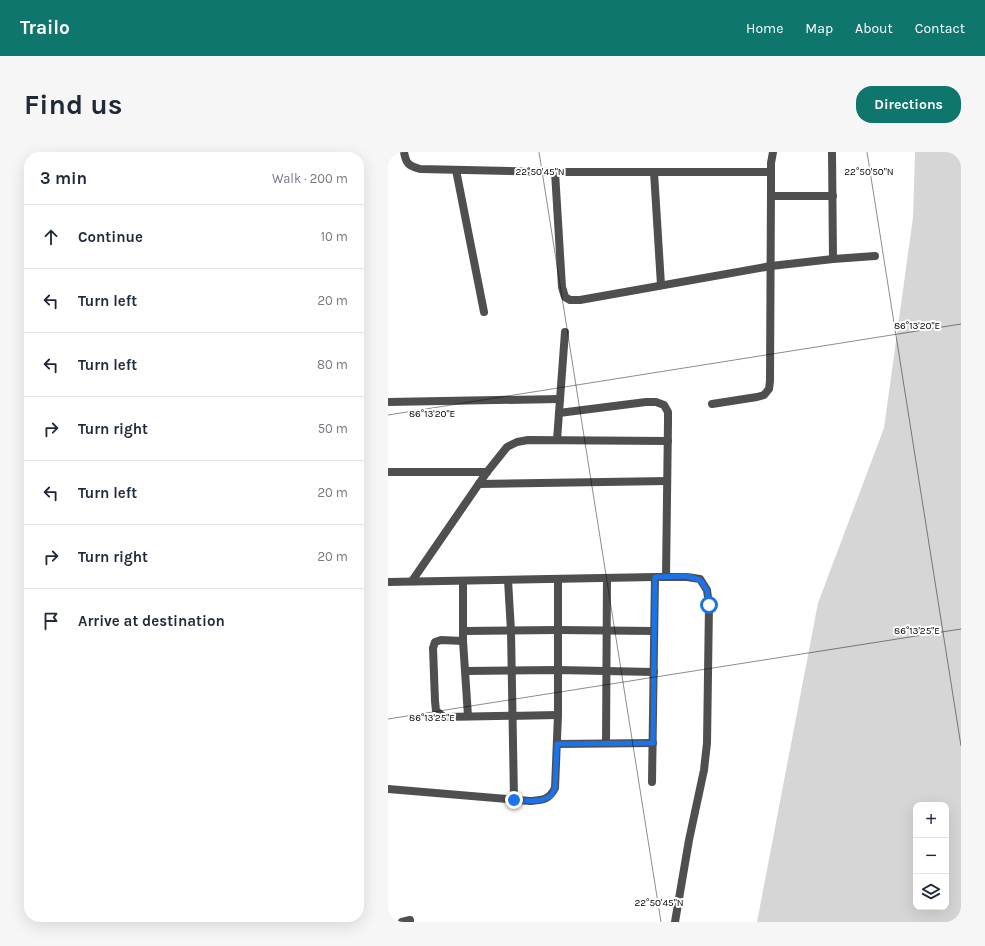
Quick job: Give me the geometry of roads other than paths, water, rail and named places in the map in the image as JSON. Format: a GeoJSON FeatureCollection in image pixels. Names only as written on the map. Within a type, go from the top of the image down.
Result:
{"type":"FeatureCollection","features":[{"type":"Feature","properties":{"kind":"street"},"geometry":{"type":"LineString","coordinates":[[404,152],[406,161],[411,167],[420,169],[555,172],[771,172]]}},
{"type":"Feature","properties":{"kind":"street"},"geometry":{"type":"LineString","coordinates":[[712,404],[757,397],[764,394],[769,389],[771,172],[773,152]]}},
{"type":"Feature","properties":{"kind":"street"},"geometry":{"type":"LineString","coordinates":[[832,152],[832,259]]}},
{"type":"Feature","properties":{"kind":"street"},"geometry":{"type":"LineString","coordinates":[[456,170],[484,312]]}},
{"type":"Feature","properties":{"kind":"street"},"geometry":{"type":"LineString","coordinates":[[555,172],[562,287],[564,297],[570,300],[580,300],[771,266],[875,256]]}},
{"type":"Feature","properties":{"kind":"street"},"geometry":{"type":"LineString","coordinates":[[654,172],[661,285]]}},
{"type":"Feature","properties":{"kind":"street"},"geometry":{"type":"LineString","coordinates":[[771,196],[833,196]]}},
{"type":"Feature","properties":{"kind":"street"},"geometry":{"type":"LineString","coordinates":[[557,440],[565,332]]}},
{"type":"Feature","properties":{"kind":"street"},"geometry":{"type":"LineString","coordinates":[[388,402],[560,399]]}},
{"type":"Feature","properties":{"kind":"street"},"geometry":{"type":"LineString","coordinates":[[559,413],[646,402],[656,402],[664,405],[668,412],[666,577]]}},
{"type":"Feature","properties":{"kind":"street"},"geometry":{"type":"LineString","coordinates":[[412,581],[487,472],[508,447],[517,442],[528,440],[668,441]]}},
{"type":"Feature","properties":{"kind":"street"},"geometry":{"type":"LineString","coordinates":[[388,472],[487,472]]}},
{"type":"Feature","properties":{"kind":"street"},"geometry":{"type":"LineString","coordinates":[[479,484],[667,481]]}},
{"type":"Feature","properties":{"kind":"street"},"geometry":{"type":"LineString","coordinates":[[388,582],[687,576],[700,580],[707,590],[709,605],[707,743],[704,770],[689,840],[675,922]]}},
{"type":"Feature","properties":{"kind":"street"},"geometry":{"type":"LineString","coordinates":[[652,782],[655,577]]}},
{"type":"Feature","properties":{"kind":"street"},"geometry":{"type":"LineString","coordinates":[[606,743],[607,578]]}},
{"type":"Feature","properties":{"kind":"street"},"geometry":{"type":"LineString","coordinates":[[388,789],[530,801],[542,800],[551,796],[555,788],[558,715],[558,579]]}},
{"type":"Feature","properties":{"kind":"street"},"geometry":{"type":"LineString","coordinates":[[508,580],[511,631],[514,800]]}},
{"type":"Feature","properties":{"kind":"street"},"geometry":{"type":"LineString","coordinates":[[463,581],[465,671],[468,716]]}},
{"type":"Feature","properties":{"kind":"street"},"geometry":{"type":"LineString","coordinates":[[464,631],[654,631]]}},
{"type":"Feature","properties":{"kind":"street"},"geometry":{"type":"LineString","coordinates":[[464,641],[441,640],[435,642],[432,657],[434,701],[436,711],[444,717],[558,715]]}},
{"type":"Feature","properties":{"kind":"street"},"geometry":{"type":"LineString","coordinates":[[465,671],[558,670],[654,672]]}},
{"type":"Feature","properties":{"kind":"street"},"geometry":{"type":"LineString","coordinates":[[557,744],[653,743]]}}]}
